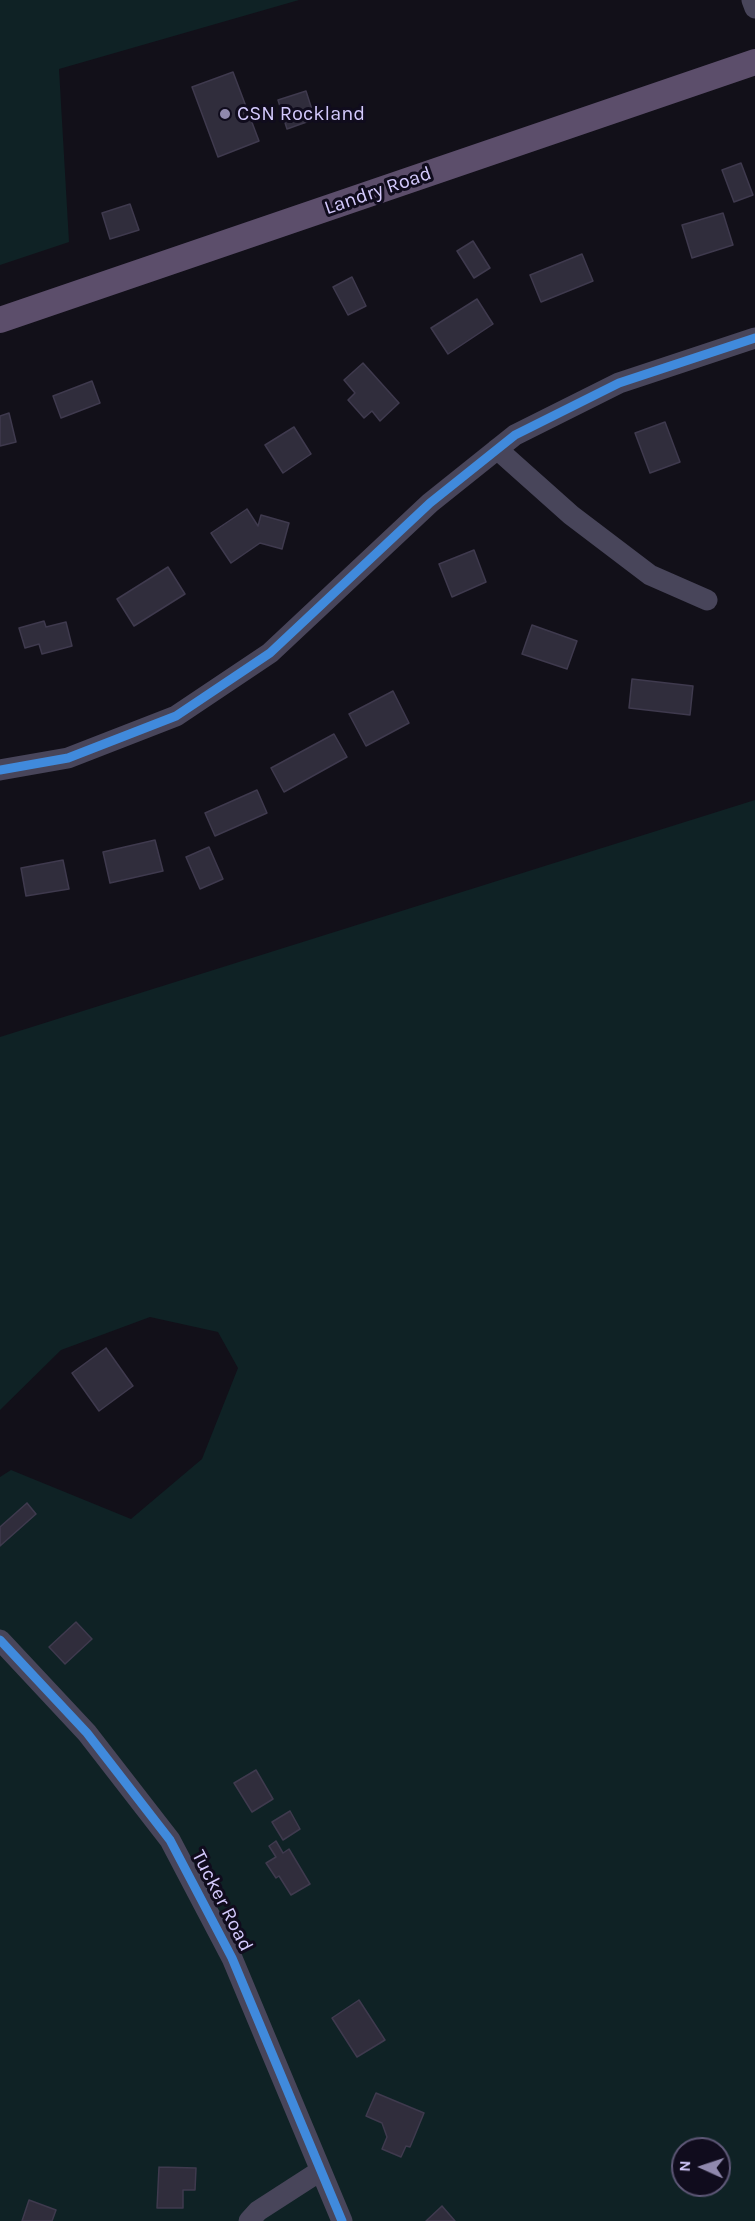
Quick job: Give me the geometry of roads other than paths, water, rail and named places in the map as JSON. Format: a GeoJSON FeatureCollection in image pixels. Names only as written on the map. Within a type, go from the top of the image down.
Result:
{"type":"FeatureCollection","features":[{"type":"Feature","properties":{"kind":"main road","name":"Landry Road"},"geometry":{"type":"LineString","coordinates":[[0,320],[755,62]]}},
{"type":"Feature","properties":{"kind":"street"},"geometry":{"type":"LineString","coordinates":[[752,0],[755,8]]}},
{"type":"Feature","properties":{"kind":"street"},"geometry":{"type":"LineString","coordinates":[[0,770],[68,758],[176,716],[270,653],[430,503],[515,435],[619,382],[755,338]]}},
{"type":"Feature","properties":{"kind":"street"},"geometry":{"type":"LineString","coordinates":[[497,449],[571,515],[650,575],[707,600]]}},
{"type":"Feature","properties":{"kind":"street","name":"Tucker Road"},"geometry":{"type":"LineString","coordinates":[[0,1640],[87,1732],[170,1840],[232,1958],[342,2221]]}},
{"type":"Feature","properties":{"kind":"street"},"geometry":{"type":"LineString","coordinates":[[249,2221],[258,2211],[320,2171]]}},
{"type":"Feature","properties":{"kind":"place","name":"CSN Rockland"},"geometry":{"type":"Point","coordinates":[225,114]}}]}
